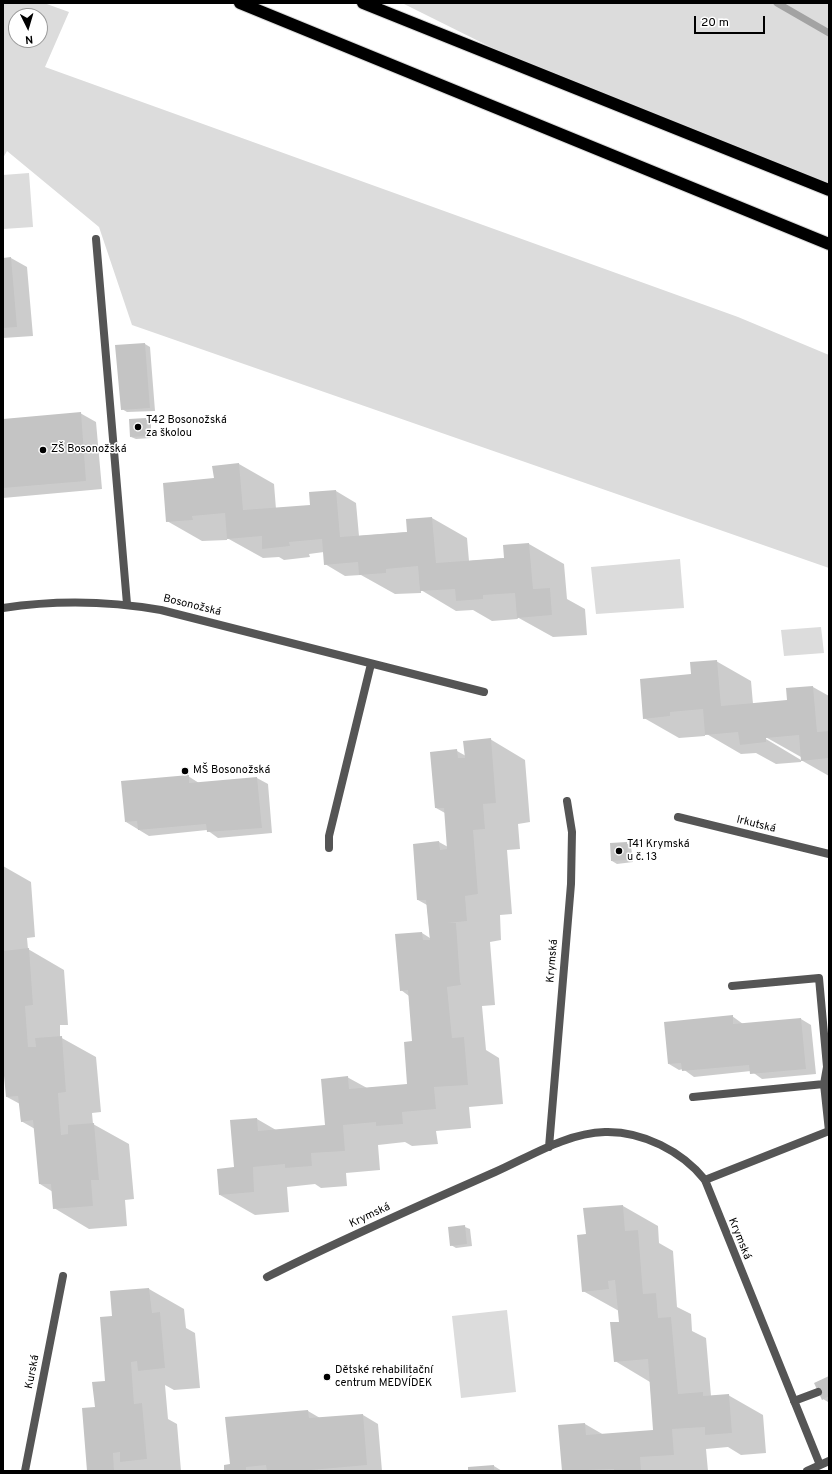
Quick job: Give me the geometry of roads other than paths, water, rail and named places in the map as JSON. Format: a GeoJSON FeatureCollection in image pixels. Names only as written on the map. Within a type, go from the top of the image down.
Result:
{"type":"FeatureCollection","features":[{"type":"Feature","properties":{"kind":"highway"},"geometry":{"type":"LineString","coordinates":[[240,3],[829,244]]}},
{"type":"Feature","properties":{"kind":"highway"},"geometry":{"type":"LineString","coordinates":[[363,3],[829,190]]}},
{"type":"Feature","properties":{"kind":"street"},"geometry":{"type":"LineString","coordinates":[[96,239],[127,604]]}},
{"type":"Feature","properties":{"kind":"street","name":"Bosonožská"},"geometry":{"type":"LineString","coordinates":[[3,608],[71,603],[127,604],[194,618],[484,692]]}},
{"type":"Feature","properties":{"kind":"street"},"geometry":{"type":"LineString","coordinates":[[329,848],[329,836],[371,664]]}},
{"type":"Feature","properties":{"kind":"street","name":"Krymská"},"geometry":{"type":"LineString","coordinates":[[549,1147],[571,884],[572,832],[567,801]]}},
{"type":"Feature","properties":{"kind":"street","name":"Irkutská"},"geometry":{"type":"LineString","coordinates":[[678,817],[829,854]]}},
{"type":"Feature","properties":{"kind":"street"},"geometry":{"type":"LineString","coordinates":[[704,1180],[829,1131],[824,1084],[827,1067],[819,978],[732,986]]}},
{"type":"Feature","properties":{"kind":"street"},"geometry":{"type":"LineString","coordinates":[[693,1097],[824,1084]]}},
{"type":"Feature","properties":{"kind":"street","name":"Krymská"},"geometry":{"type":"LineString","coordinates":[[267,1277],[391,1218],[549,1147],[580,1135],[605,1132],[629,1135],[656,1143],[678,1154],[694,1167],[704,1180],[820,1465]]}},
{"type":"Feature","properties":{"kind":"street","name":"Kurská"},"geometry":{"type":"LineString","coordinates":[[25,1471],[63,1276]]}},
{"type":"Feature","properties":{"kind":"street"},"geometry":{"type":"LineString","coordinates":[[794,1401],[818,1392]]}},
{"type":"Feature","properties":{"kind":"street"},"geometry":{"type":"LineString","coordinates":[[807,1471],[829,1461]]}},
{"type":"Feature","properties":{"kind":"waterway"},"geometry":{"type":"LineString","coordinates":[[777,3],[829,33]]}},
{"type":"Feature","properties":{"kind":"place","name":"T42 Bosonožská za školou"},"geometry":{"type":"Point","coordinates":[138,427]}},
{"type":"Feature","properties":{"kind":"place","name":"ZŠ Bosonožská"},"geometry":{"type":"Point","coordinates":[43,450]}},
{"type":"Feature","properties":{"kind":"place","name":"MŠ Bosonožská"},"geometry":{"type":"Point","coordinates":[185,771]}},
{"type":"Feature","properties":{"kind":"place","name":"T41 Krymská u č. 13"},"geometry":{"type":"Point","coordinates":[619,851]}},
{"type":"Feature","properties":{"kind":"place","name":"Dětské rehabilitační centrum MEDVÍDEK"},"geometry":{"type":"Point","coordinates":[327,1377]}}]}
